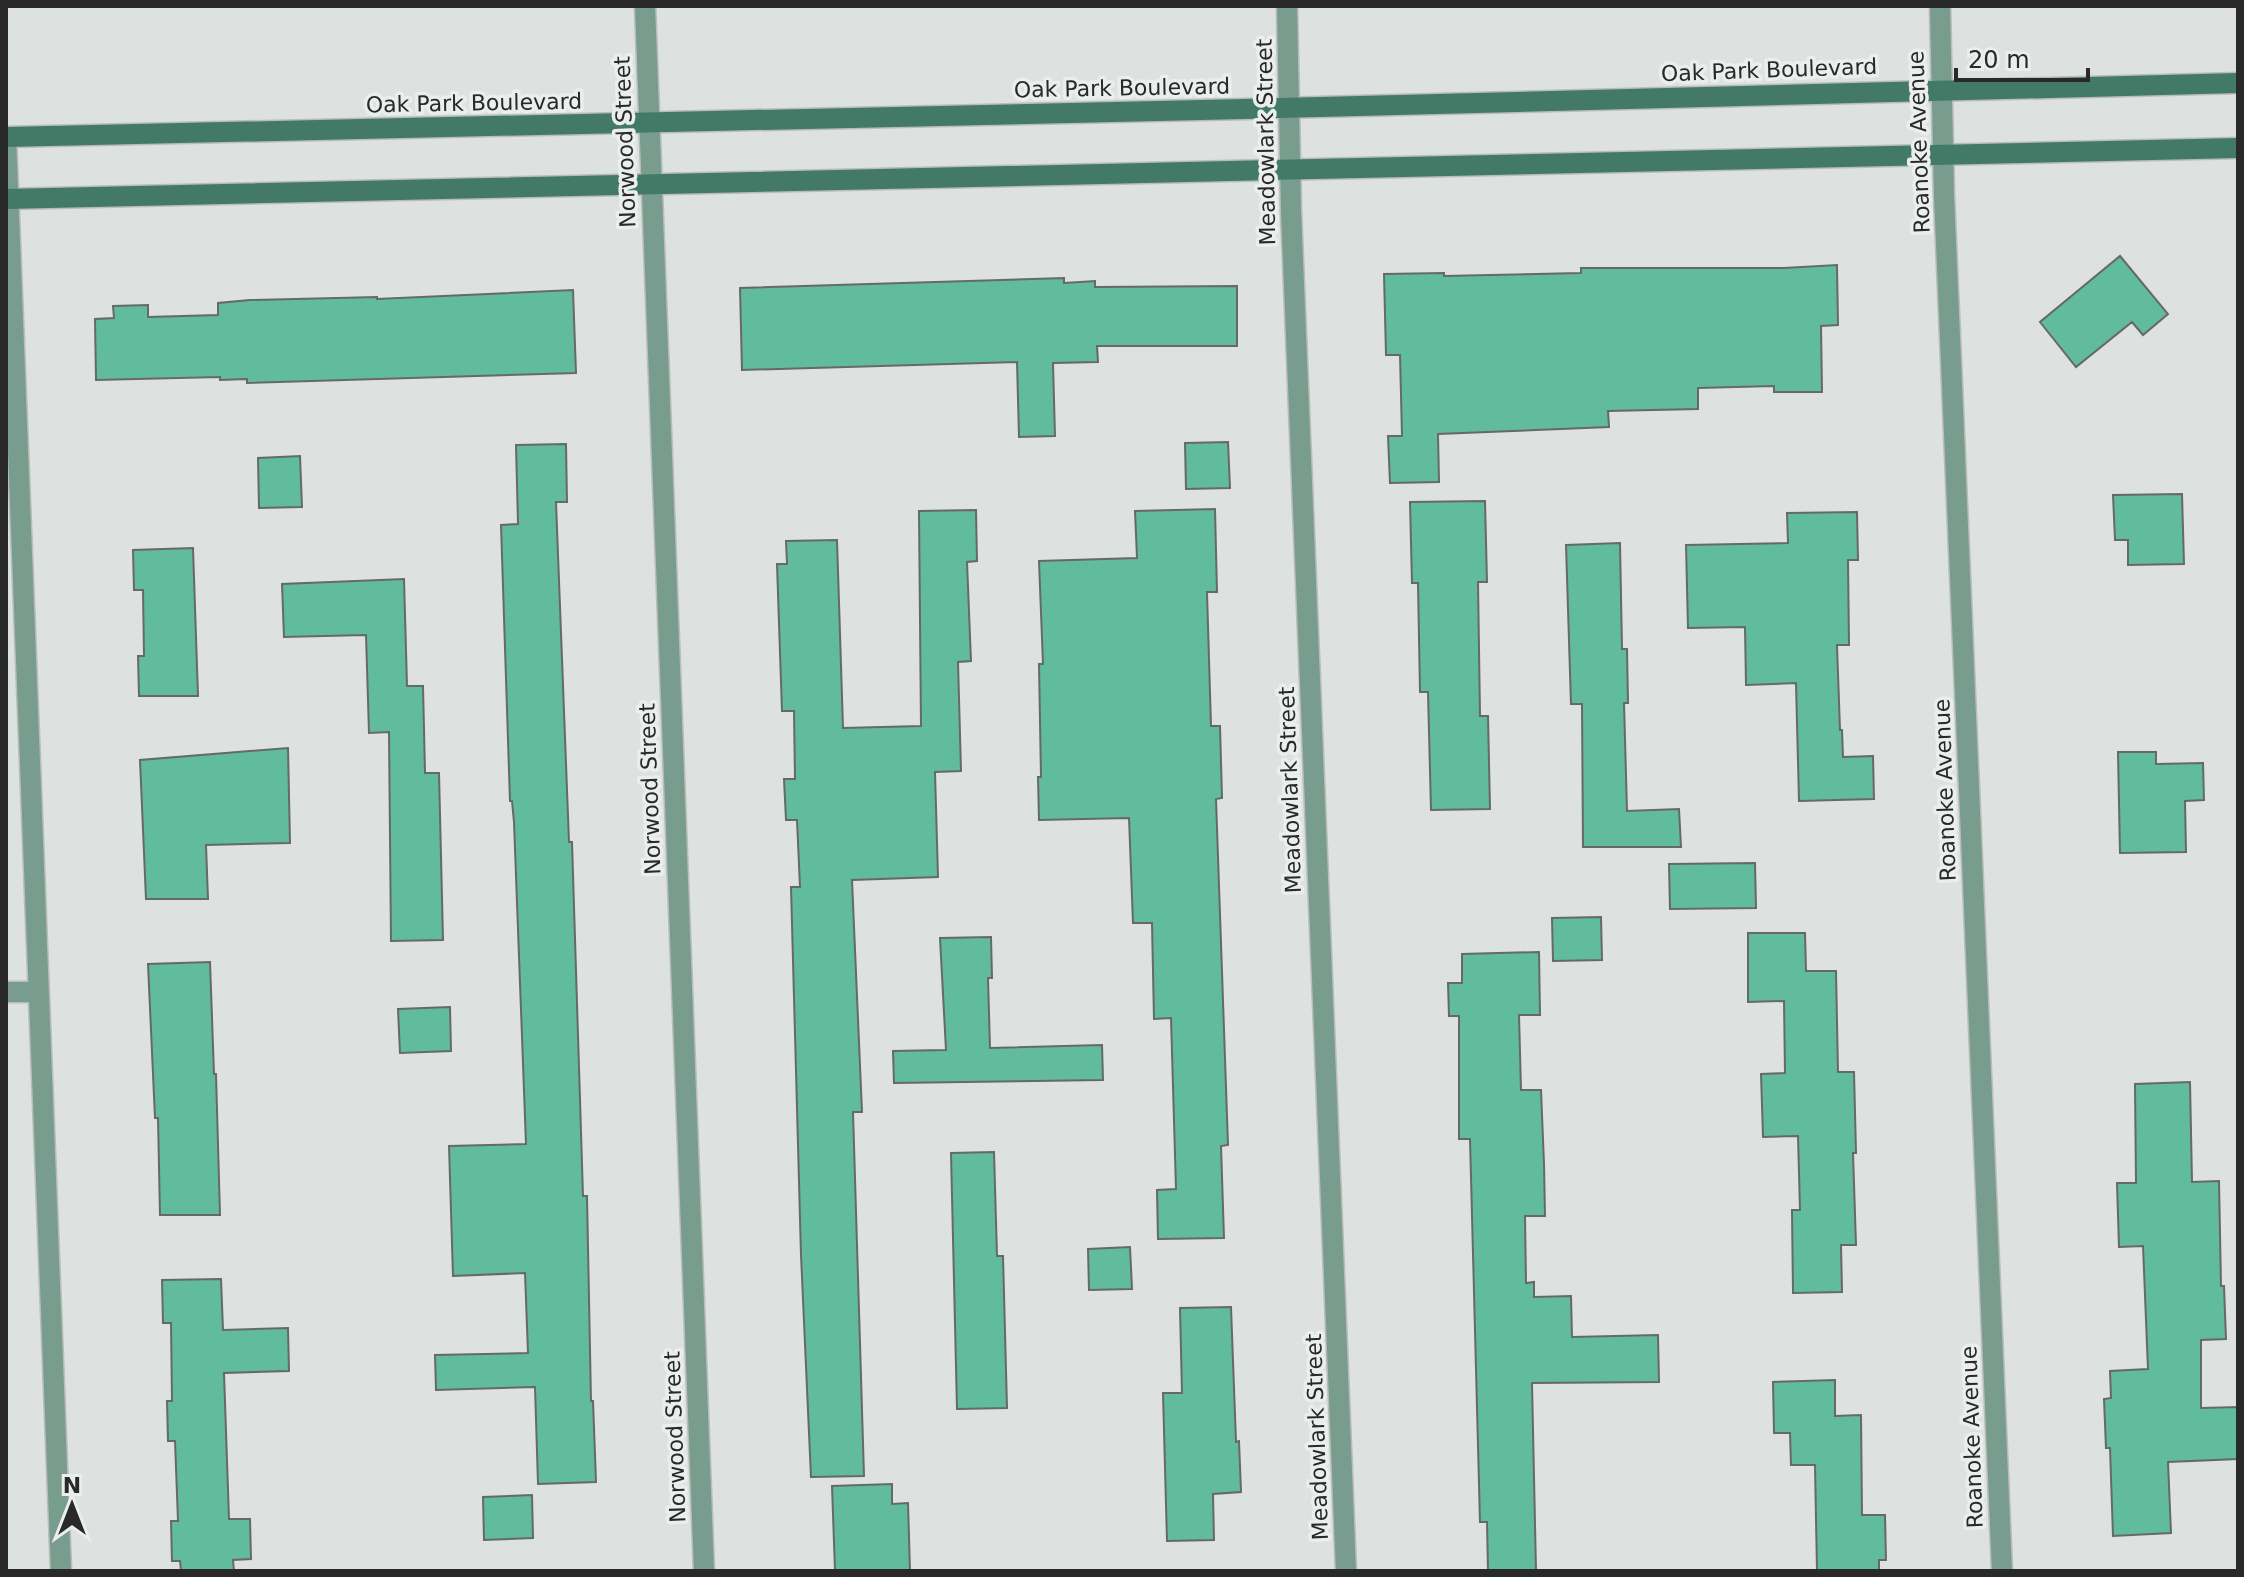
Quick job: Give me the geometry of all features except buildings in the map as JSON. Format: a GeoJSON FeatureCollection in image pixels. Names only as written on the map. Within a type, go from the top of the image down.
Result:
{"type":"FeatureCollection","features":[{"type":"Feature","properties":{"kind":"street","name":"Norwood Street"},"geometry":{"type":"LineString","coordinates":[[645,6],[704,1571]]}},
{"type":"Feature","properties":{"kind":"street","name":"Meadowlark Street"},"geometry":{"type":"LineString","coordinates":[[1287,6],[1346,1571]]}},
{"type":"Feature","properties":{"kind":"street","name":"Roanoke Avenue"},"geometry":{"type":"LineString","coordinates":[[1940,6],[1943,155],[2002,1571]]}},
{"type":"Feature","properties":{"kind":"street","name":"Oak Park Boulevard"},"geometry":{"type":"LineString","coordinates":[[6,137],[2238,83]]}},
{"type":"Feature","properties":{"kind":"street"},"geometry":{"type":"LineString","coordinates":[[6,137],[61,1571]]}},
{"type":"Feature","properties":{"kind":"street"},"geometry":{"type":"LineString","coordinates":[[8,199],[2238,148]]}},
{"type":"Feature","properties":{"kind":"street"},"geometry":{"type":"LineString","coordinates":[[6,992],[38,992]]}}]}
